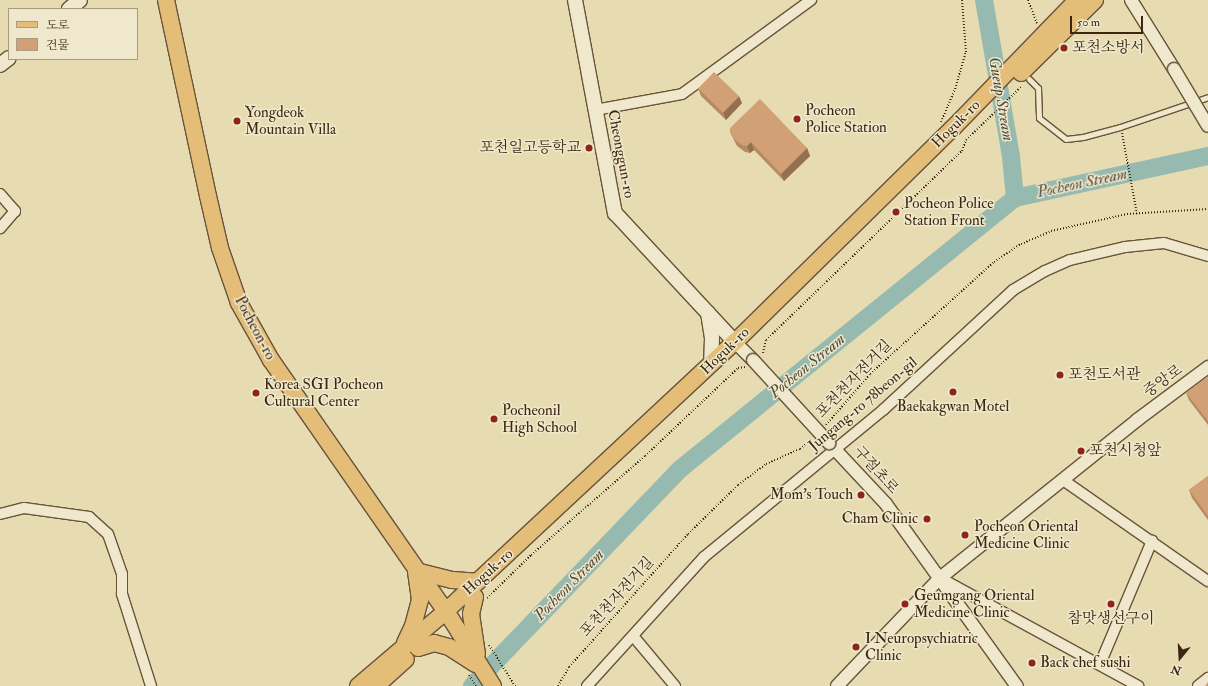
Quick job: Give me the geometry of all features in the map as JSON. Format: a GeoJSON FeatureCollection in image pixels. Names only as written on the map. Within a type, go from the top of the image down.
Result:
{"type":"FeatureCollection","features":[{"type":"Feature","properties":{"kind":"main road"},"geometry":{"type":"LineString","coordinates":[[70,8],[80,0]]}},
{"type":"Feature","properties":{"kind":"main road","name":"Pocheon-ro"},"geometry":{"type":"LineString","coordinates":[[166,0],[220,248],[239,303],[271,360],[451,620],[493,686]]}},
{"type":"Feature","properties":{"kind":"main road","name":"Cheonggun-ro"},"geometry":{"type":"LineString","coordinates":[[575,0],[615,213],[748,354]]}},
{"type":"Feature","properties":{"kind":"main road","name":"Hoguk-ro"},"geometry":{"type":"LineString","coordinates":[[1031,55],[1042,36],[1077,0]]}},
{"type":"Feature","properties":{"kind":"main road","name":"Hoguk-ro"},"geometry":{"type":"LineString","coordinates":[[358,686],[451,620],[476,599],[748,354],[950,136],[1031,55],[1096,0]]}},
{"type":"Feature","properties":{"kind":"main road"},"geometry":{"type":"LineString","coordinates":[[0,65],[8,59]]}},
{"type":"Feature","properties":{"kind":"main road"},"geometry":{"type":"LineString","coordinates":[[708,312],[712,338],[712,364]]}},
{"type":"Feature","properties":{"kind":"main road","name":"Hoguk-ro"},"geometry":{"type":"LineString","coordinates":[[476,599],[712,364],[748,354]]}},
{"type":"Feature","properties":{"kind":"main road"},"geometry":{"type":"LineString","coordinates":[[416,571],[452,580],[476,599],[472,632],[480,667],[450,647],[434,643],[410,648],[413,626],[420,600],[416,571]]}},
{"type":"Feature","properties":{"kind":"main road","name":"Hoguk-ro"},"geometry":{"type":"LineString","coordinates":[[376,686],[410,648]]}},
{"type":"Feature","properties":{"kind":"street"},"geometry":{"type":"LineString","coordinates":[[595,110],[682,94],[811,0]]}},
{"type":"Feature","properties":{"kind":"street"},"geometry":{"type":"LineString","coordinates":[[1132,0],[1208,126]]}},
{"type":"Feature","properties":{"kind":"street"},"geometry":{"type":"LineString","coordinates":[[0,194],[15,211],[0,228]]}},
{"type":"Feature","properties":{"kind":"street","name":"Jungang-ro 78beon-gil"},"geometry":{"type":"LineString","coordinates":[[587,686],[634,637],[704,557],[832,445],[894,400],[1013,290],[1045,271],[1070,260],[1118,248],[1164,243],[1208,256]]}},
{"type":"Feature","properties":{"kind":"street","name":"구절초로"},"geometry":{"type":"LineString","coordinates":[[748,354],[886,504],[1017,686]]}},
{"type":"Feature","properties":{"kind":"street","name":"중앙로"},"geometry":{"type":"LineString","coordinates":[[837,686],[940,578],[1137,420],[1208,367]]}},
{"type":"Feature","properties":{"kind":"street"},"geometry":{"type":"LineString","coordinates":[[1063,480],[1152,541],[1208,582]]}},
{"type":"Feature","properties":{"kind":"street"},"geometry":{"type":"LineString","coordinates":[[0,514],[24,508],[89,517],[108,534],[122,574],[122,594],[151,686]]}},
{"type":"Feature","properties":{"kind":"street"},"geometry":{"type":"LineString","coordinates":[[1100,664],[1152,541]]}},
{"type":"Feature","properties":{"kind":"street"},"geometry":{"type":"LineString","coordinates":[[940,578],[1138,686]]}},
{"type":"Feature","properties":{"kind":"street"},"geometry":{"type":"LineString","coordinates":[[634,637],[675,686]]}},
{"type":"Feature","properties":{"kind":"street"},"geometry":{"type":"LineString","coordinates":[[1198,686],[1208,678]]}},
{"type":"Feature","properties":{"kind":"lane"},"geometry":{"type":"LineString","coordinates":[[1029,79],[1038,88],[1039,118],[1066,139],[1083,137],[1120,127],[1208,97]]}},
{"type":"Feature","properties":{"kind":"path"},"geometry":{"type":"LineString","coordinates":[[950,136],[941,118],[956,86],[966,52],[962,0]]}},
{"type":"Feature","properties":{"kind":"path"},"geometry":{"type":"LineString","coordinates":[[1028,0],[1042,36]]}},
{"type":"Feature","properties":{"kind":"path"},"geometry":{"type":"LineString","coordinates":[[476,599],[532,556],[645,456],[738,368],[748,354],[766,340],[962,151],[966,140],[1029,79]]}},
{"type":"Feature","properties":{"kind":"path"},"geometry":{"type":"LineString","coordinates":[[1124,140],[1137,214]]}},
{"type":"Feature","properties":{"kind":"path","name":"포천천자전거길"},"geometry":{"type":"LineString","coordinates":[[822,428],[870,374],[994,262],[1021,244],[1051,231],[1127,214],[1208,209]]}},
{"type":"Feature","properties":{"kind":"path","name":"포천천자전거길"},"geometry":{"type":"LineString","coordinates":[[558,686],[569,667],[694,528],[738,486],[766,464],[800,449],[816,433]]}},
{"type":"Feature","properties":{"kind":"path"},"geometry":{"type":"LineString","coordinates":[[487,642],[514,686]]}},
{"type":"Feature","properties":{"kind":"building"},"geometry":{"type":"Polygon","coordinates":[[[714,72],[739,96],[723,113],[698,89],[714,72]]]}},
{"type":"Feature","properties":{"kind":"building"},"geometry":{"type":"Polygon","coordinates":[[[760,99],[807,148],[781,174],[751,142],[747,146],[742,145],[734,139],[730,132],[730,128],[760,99]]]}},
{"type":"Feature","properties":{"kind":"building"},"geometry":{"type":"Polygon","coordinates":[[[1208,377],[1208,421],[1186,393],[1208,377]]]}},
{"type":"Feature","properties":{"kind":"building"},"geometry":{"type":"Polygon","coordinates":[[[1208,476],[1208,516],[1189,490],[1208,476]]]}},
{"type":"Feature","properties":{"kind":"waterway","name":"Gueup Stream"},"geometry":{"type":"LineString","coordinates":[[984,0],[1011,157],[1015,198]]}},
{"type":"Feature","properties":{"kind":"waterway","name":"Pocheon Stream"},"geometry":{"type":"LineString","coordinates":[[472,686],[679,470],[1015,198],[1208,156]]}},
{"type":"Feature","properties":{"kind":"place","name":"포천소방서"},"geometry":{"type":"Point","coordinates":[1064,48]}},
{"type":"Feature","properties":{"kind":"place","name":"Pocheon Police Station"},"geometry":{"type":"Point","coordinates":[797,119]}},
{"type":"Feature","properties":{"kind":"place","name":"Yongdeok Mountain Villa"},"geometry":{"type":"Point","coordinates":[237,121]}},
{"type":"Feature","properties":{"kind":"place","name":"포천일고등학교"},"geometry":{"type":"Point","coordinates":[589,148]}},
{"type":"Feature","properties":{"kind":"place","name":"Pocheon Police Station Front"},"geometry":{"type":"Point","coordinates":[896,212]}},
{"type":"Feature","properties":{"kind":"place","name":"포천도서관"},"geometry":{"type":"Point","coordinates":[1060,375]}},
{"type":"Feature","properties":{"kind":"place","name":"Baekakgwan Motel"},"geometry":{"type":"Point","coordinates":[953,392]}},
{"type":"Feature","properties":{"kind":"place","name":"Korea SGI Pocheon Cultural Center"},"geometry":{"type":"Point","coordinates":[256,393]}},
{"type":"Feature","properties":{"kind":"place","name":"Pocheonil High School"},"geometry":{"type":"Point","coordinates":[494,419]}},
{"type":"Feature","properties":{"kind":"place","name":"포천시청앞"},"geometry":{"type":"Point","coordinates":[1081,451]}},
{"type":"Feature","properties":{"kind":"place","name":"Mom's Touch"},"geometry":{"type":"Point","coordinates":[861,495]}},
{"type":"Feature","properties":{"kind":"place","name":"Cham Clinic"},"geometry":{"type":"Point","coordinates":[927,519]}},
{"type":"Feature","properties":{"kind":"place","name":"Pocheon Oriental Medicine Clinic"},"geometry":{"type":"Point","coordinates":[965,535]}},
{"type":"Feature","properties":{"kind":"place","name":"Geumgang Oriental Medicine Clinic"},"geometry":{"type":"Point","coordinates":[905,604]}},
{"type":"Feature","properties":{"kind":"place","name":"참맛생선구이"},"geometry":{"type":"Point","coordinates":[1111,604]}},
{"type":"Feature","properties":{"kind":"place","name":"I Neuropsychiatric Clinic"},"geometry":{"type":"Point","coordinates":[856,647]}},
{"type":"Feature","properties":{"kind":"place","name":"Back chef sushi"},"geometry":{"type":"Point","coordinates":[1032,663]}}]}
